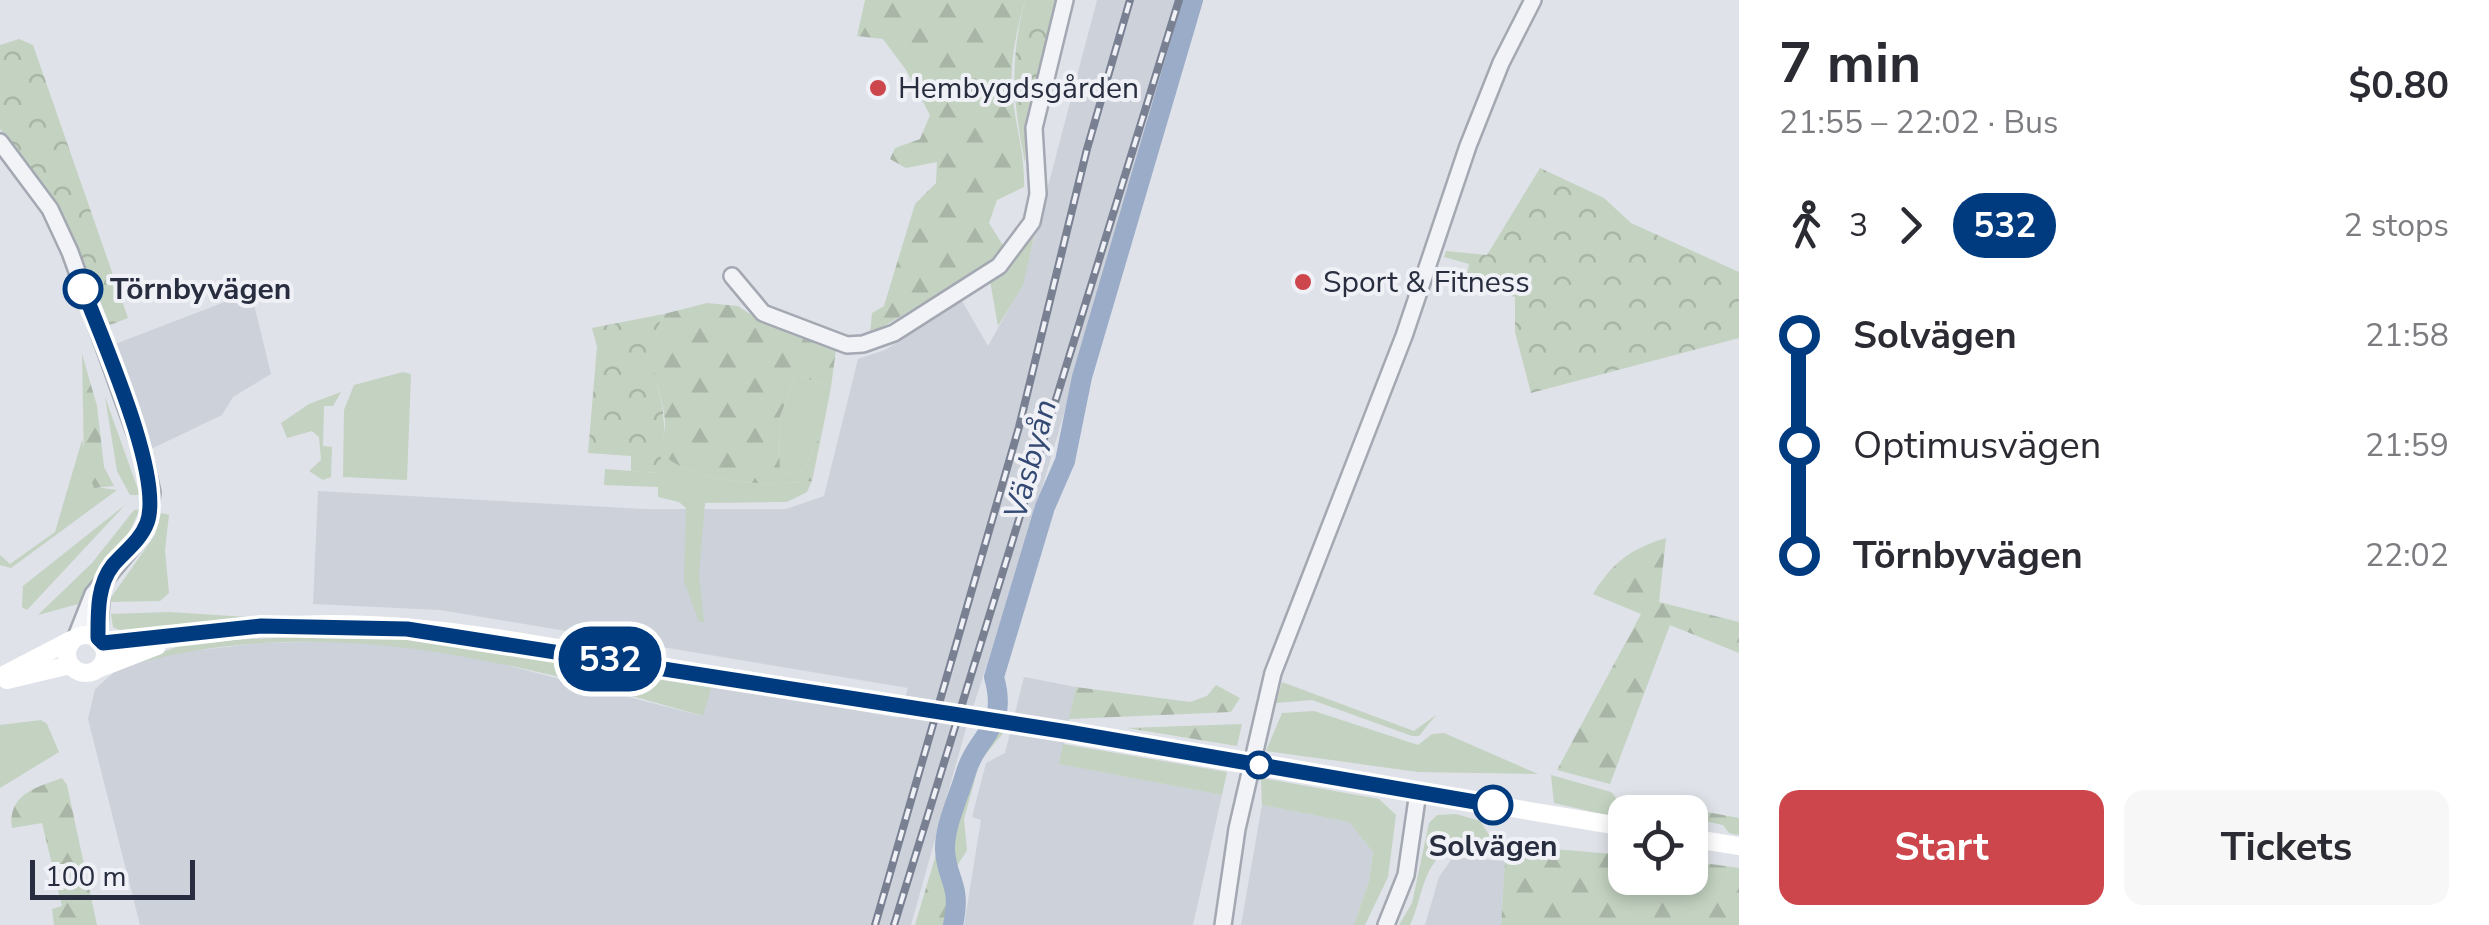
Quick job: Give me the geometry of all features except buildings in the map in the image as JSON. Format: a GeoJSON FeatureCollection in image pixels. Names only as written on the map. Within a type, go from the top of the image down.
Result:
{"type":"FeatureCollection","features":[{"type":"Feature","properties":{"kind":"main road"},"geometry":{"type":"LineString","coordinates":[[0,680],[74,638],[100,641],[333,624],[407,629],[1068,732],[1608,824]]}},
{"type":"Feature","properties":{"kind":"main road"},"geometry":{"type":"LineString","coordinates":[[74,638],[66,652],[70,665],[82,673],[191,635]]}},
{"type":"Feature","properties":{"kind":"main road"},"geometry":{"type":"LineString","coordinates":[[100,641],[105,658],[100,668]]}},
{"type":"Feature","properties":{"kind":"main road"},"geometry":{"type":"LineString","coordinates":[[0,680],[70,665]]}},
{"type":"Feature","properties":{"kind":"main road"},"geometry":{"type":"LineString","coordinates":[[1708,841],[1739,846]]}},
{"type":"Feature","properties":{"kind":"street"},"geometry":{"type":"LineString","coordinates":[[732,276],[763,313],[847,345],[894,333],[998,266],[1032,222],[1038,194],[1034,128],[1066,0]]}},
{"type":"Feature","properties":{"kind":"street"},"geometry":{"type":"LineString","coordinates":[[1223,925],[1237,829],[1273,674],[1399,345],[1494,81],[1534,0]]}},
{"type":"Feature","properties":{"kind":"street"},"geometry":{"type":"LineString","coordinates":[[0,142],[50,210],[63,238],[150,481],[147,522],[87,604],[74,638]]}},
{"type":"Feature","properties":{"kind":"street"},"geometry":{"type":"LineString","coordinates":[[100,641],[105,579]]}},
{"type":"Feature","properties":{"kind":"street"},"geometry":{"type":"LineString","coordinates":[[1386,925],[1406,875],[1418,792]]}},
{"type":"Feature","properties":{"kind":"shaded area"},"geometry":{"type":"Polygon","coordinates":[[[1097,0],[1186,0],[1019,566],[965,732],[911,925],[140,925],[88,719],[95,689],[119,668],[166,654],[260,643],[357,641],[452,651],[702,716],[712,685],[899,718],[908,688],[440,610],[313,604],[318,491],[644,509],[786,509],[824,496],[858,359],[885,350],[962,301],[988,346],[1022,285],[1097,0]]]}},
{"type":"Feature","properties":{"kind":"shaded area"},"geometry":{"type":"Polygon","coordinates":[[[251,292],[271,374],[233,397],[222,415],[151,449],[115,344],[251,292]]]}},
{"type":"Feature","properties":{"kind":"shaded area"},"geometry":{"type":"Polygon","coordinates":[[[1024,677],[1076,687],[1060,764],[1222,795],[1193,925],[964,925],[981,820],[972,817],[986,763],[1005,753],[1024,677]]]}},
{"type":"Feature","properties":{"kind":"shaded area"},"geometry":{"type":"Polygon","coordinates":[[[1262,805],[1349,822],[1373,852],[1369,881],[1354,925],[1241,925],[1262,805]]]}},
{"type":"Feature","properties":{"kind":"shaded area"},"geometry":{"type":"Polygon","coordinates":[[[1453,857],[1505,861],[1501,925],[1425,925],[1439,877],[1453,857]]]}},
{"type":"Feature","properties":{"kind":"green space"},"geometry":{"type":"Polygon","coordinates":[[[865,0],[1025,0],[1012,63],[1024,187],[997,200],[989,223],[1004,247],[986,267],[870,334],[872,313],[884,306],[915,204],[936,183],[937,162],[906,168],[890,159],[895,148],[920,139],[930,115],[906,70],[883,39],[857,36],[865,0]]]}},
{"type":"Feature","properties":{"kind":"green space"},"geometry":{"type":"Polygon","coordinates":[[[1025,0],[1059,0],[1027,122],[1025,163],[1014,81],[1025,0]]]}},
{"type":"Feature","properties":{"kind":"green space"},"geometry":{"type":"Polygon","coordinates":[[[19,39],[33,45],[128,318],[110,325],[64,222],[35,174],[0,129],[0,45],[19,39]]]}},
{"type":"Feature","properties":{"kind":"green space"},"geometry":{"type":"Polygon","coordinates":[[[1540,168],[1604,198],[1631,223],[1739,272],[1739,338],[1531,393],[1515,332],[1515,297],[1464,287],[1469,264],[1444,257],[1446,251],[1487,255],[1540,168]]]}},
{"type":"Feature","properties":{"kind":"green space"},"geometry":{"type":"Polygon","coordinates":[[[1035,233],[1023,285],[998,326],[990,281],[1035,233]]]}},
{"type":"Feature","properties":{"kind":"green space"},"geometry":{"type":"Polygon","coordinates":[[[707,303],[738,306],[762,322],[836,349],[831,387],[796,375],[779,419],[780,476],[804,470],[823,428],[812,481],[733,481],[694,472],[661,454],[665,422],[653,368],[656,330],[664,314],[707,303]]]}},
{"type":"Feature","properties":{"kind":"green space"},"geometry":{"type":"Polygon","coordinates":[[[664,314],[656,331],[652,358],[664,424],[659,473],[631,471],[631,456],[588,453],[597,347],[592,328],[664,314]]]}},
{"type":"Feature","properties":{"kind":"green space"},"geometry":{"type":"Polygon","coordinates":[[[82,354],[97,406],[104,467],[114,486],[94,488],[84,461],[82,354]]]}},
{"type":"Feature","properties":{"kind":"green space"},"geometry":{"type":"Polygon","coordinates":[[[403,372],[411,374],[407,480],[343,477],[344,410],[354,385],[403,372]]]}},
{"type":"Feature","properties":{"kind":"green space"},"geometry":{"type":"Polygon","coordinates":[[[796,375],[831,387],[823,428],[804,470],[780,476],[779,419],[796,375]]]}},
{"type":"Feature","properties":{"kind":"green space"},"geometry":{"type":"Polygon","coordinates":[[[341,392],[333,406],[324,406],[323,446],[332,447],[331,477],[323,480],[309,471],[321,460],[319,437],[312,431],[287,438],[281,423],[309,404],[341,392]]]}},
{"type":"Feature","properties":{"kind":"green space"},"geometry":{"type":"Polygon","coordinates":[[[105,397],[140,495],[130,495],[117,471],[105,397]]]}},
{"type":"Feature","properties":{"kind":"green space"},"geometry":{"type":"Polygon","coordinates":[[[82,440],[94,487],[117,490],[11,568],[0,565],[0,555],[10,564],[55,532],[82,440]]]}},
{"type":"Feature","properties":{"kind":"green space"},"geometry":{"type":"Polygon","coordinates":[[[661,454],[694,472],[733,481],[812,481],[807,492],[787,502],[705,503],[699,575],[704,622],[699,622],[684,581],[686,508],[679,502],[658,497],[658,487],[604,485],[605,469],[658,473],[661,454]]]}},
{"type":"Feature","properties":{"kind":"green space"},"geometry":{"type":"Polygon","coordinates":[[[125,505],[27,610],[22,607],[23,586],[125,505]]]}},
{"type":"Feature","properties":{"kind":"green space"},"geometry":{"type":"Polygon","coordinates":[[[140,509],[130,531],[78,604],[38,615],[92,563],[134,510],[140,509]]]}},
{"type":"Feature","properties":{"kind":"green space"},"geometry":{"type":"Polygon","coordinates":[[[161,513],[169,515],[165,550],[169,593],[160,601],[108,602],[155,535],[161,513]]]}},
{"type":"Feature","properties":{"kind":"green space"},"geometry":{"type":"Polygon","coordinates":[[[1666,538],[1659,602],[1739,622],[1739,653],[1670,625],[1610,784],[1557,770],[1641,614],[1593,594],[1624,558],[1666,538]]]}},
{"type":"Feature","properties":{"kind":"green space"},"geometry":{"type":"Polygon","coordinates":[[[169,612],[266,618],[128,635],[113,627],[111,614],[169,612]]]}},
{"type":"Feature","properties":{"kind":"green space"},"geometry":{"type":"Polygon","coordinates":[[[356,634],[418,638],[712,685],[703,716],[485,661],[341,642],[268,643],[195,651],[119,668],[190,642],[356,634]]]}},
{"type":"Feature","properties":{"kind":"green space"},"geometry":{"type":"Polygon","coordinates":[[[1282,682],[1414,731],[1436,715],[1419,736],[1412,736],[1312,700],[1276,703],[1282,682]]]}},
{"type":"Feature","properties":{"kind":"green space"},"geometry":{"type":"Polygon","coordinates":[[[1216,685],[1240,698],[1231,712],[1069,719],[1076,687],[1190,702],[1207,696],[1216,685]]]}},
{"type":"Feature","properties":{"kind":"green space"},"geometry":{"type":"Polygon","coordinates":[[[1314,711],[1418,745],[1432,734],[1444,733],[1538,774],[1418,772],[1266,751],[1282,713],[1314,711]]]}},
{"type":"Feature","properties":{"kind":"green space"},"geometry":{"type":"Polygon","coordinates":[[[41,720],[47,724],[59,752],[0,788],[0,725],[41,720]]]}},
{"type":"Feature","properties":{"kind":"green space"},"geometry":{"type":"Polygon","coordinates":[[[1242,724],[1237,746],[1127,728],[1242,724]]]}},
{"type":"Feature","properties":{"kind":"green space"},"geometry":{"type":"Polygon","coordinates":[[[997,731],[1004,732],[980,761],[964,819],[967,850],[957,866],[949,848],[974,761],[997,731]]]}},
{"type":"Feature","properties":{"kind":"green space"},"geometry":{"type":"Polygon","coordinates":[[[1063,744],[1227,772],[1222,795],[1059,764],[1063,744]]]}},
{"type":"Feature","properties":{"kind":"green space"},"geometry":{"type":"Polygon","coordinates":[[[1551,775],[1614,795],[1608,795],[1608,815],[1554,803],[1551,775]]]}},
{"type":"Feature","properties":{"kind":"green space"},"geometry":{"type":"Polygon","coordinates":[[[62,778],[67,785],[97,925],[54,925],[52,909],[62,906],[42,823],[12,828],[14,808],[25,794],[62,778]]]}},
{"type":"Feature","properties":{"kind":"green space"},"geometry":{"type":"Polygon","coordinates":[[[1261,778],[1379,799],[1396,815],[1388,877],[1365,925],[1354,925],[1369,881],[1373,852],[1349,822],[1262,805],[1261,778]]]}},
{"type":"Feature","properties":{"kind":"green space"},"geometry":{"type":"Polygon","coordinates":[[[1708,812],[1739,818],[1739,835],[1729,833],[1723,825],[1708,822],[1708,812]]]}},
{"type":"Feature","properties":{"kind":"green space"},"geometry":{"type":"Polygon","coordinates":[[[1456,814],[1480,821],[1490,836],[1512,846],[1465,849],[1441,856],[1427,876],[1410,925],[1399,925],[1412,903],[1429,823],[1437,815],[1456,814]]]}},
{"type":"Feature","properties":{"kind":"green space"},"geometry":{"type":"Polygon","coordinates":[[[1530,847],[1608,854],[1608,895],[1708,895],[1708,864],[1739,868],[1739,925],[1501,925],[1505,861],[1530,847]]]}},
{"type":"Feature","properties":{"kind":"green space"},"geometry":{"type":"Polygon","coordinates":[[[937,851],[951,907],[947,925],[915,925],[937,851]]]}},
{"type":"Feature","properties":{"kind":"waterway","name":"Väsbyån"},"geometry":{"type":"LineString","coordinates":[[953,925],[955,892],[945,850],[949,822],[970,761],[995,720],[998,695],[994,677],[1045,507],[1065,461],[1082,377],[1193,0]]}},
{"type":"Feature","properties":{"kind":"railway"},"geometry":{"type":"LineString","coordinates":[[875,925],[1019,427],[1087,149],[1130,0]]}},
{"type":"Feature","properties":{"kind":"railway"},"geometry":{"type":"LineString","coordinates":[[894,925],[1179,0]]}},
{"type":"Feature","properties":{"kind":"bus line","name":"532"},"geometry":{"type":"LineString","coordinates":[[83,289],[144,457],[152,493],[147,522],[138,540],[105,579],[98,612],[98,638],[103,643],[261,626],[333,624],[407,629],[1068,732],[1493,805]]}},
{"type":"Feature","properties":{"kind":"place","name":"Hembygdsgården"},"geometry":{"type":"Point","coordinates":[878,88]}},
{"type":"Feature","properties":{"kind":"place","name":"Sport & Fitness"},"geometry":{"type":"Point","coordinates":[1303,282]}},
{"type":"Feature","properties":{"kind":"place","name":"Törnbyvägen"},"geometry":{"type":"Point","coordinates":[83,289]}},
{"type":"Feature","properties":{"kind":"place","name":"Solvägen"},"geometry":{"type":"Point","coordinates":[1493,805]}}]}
